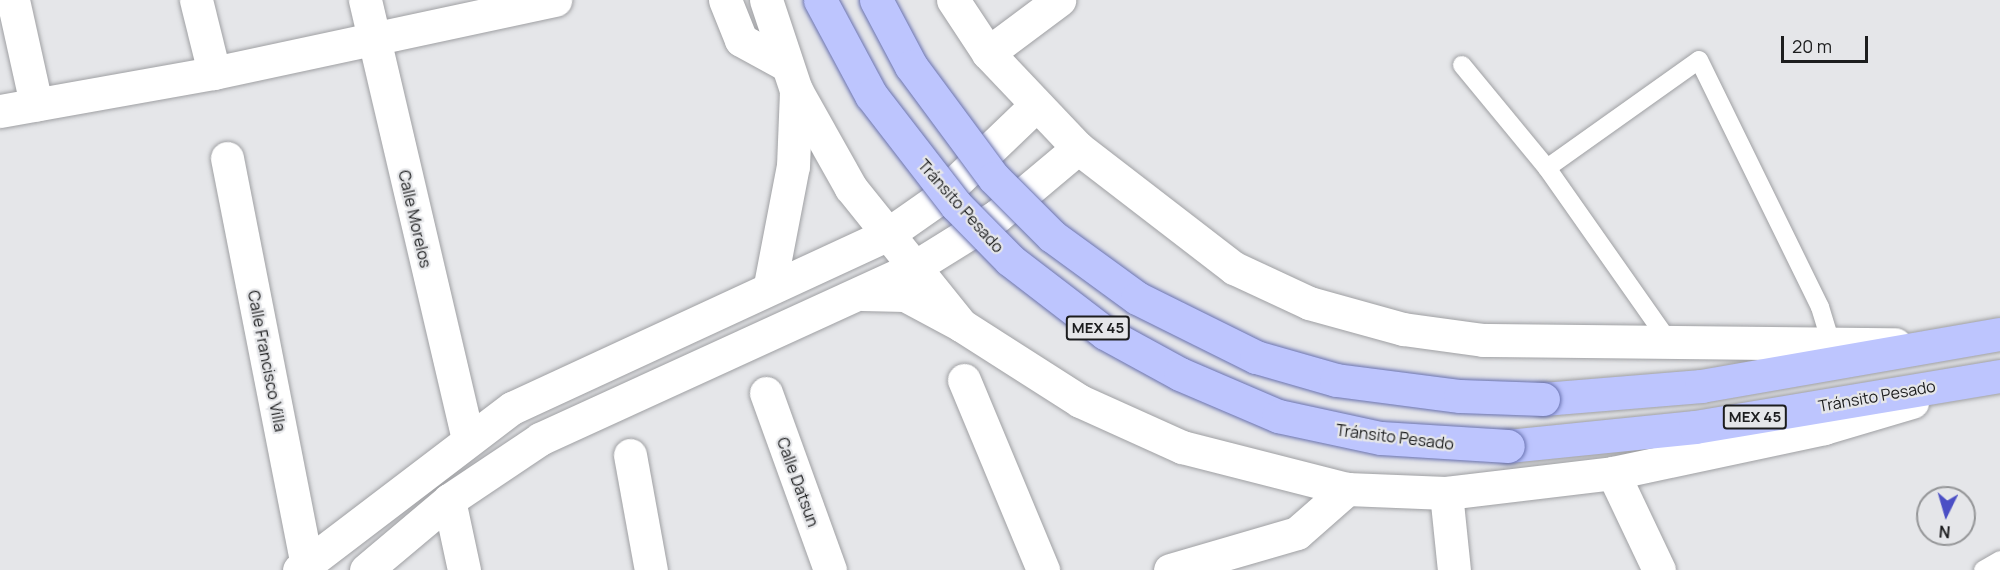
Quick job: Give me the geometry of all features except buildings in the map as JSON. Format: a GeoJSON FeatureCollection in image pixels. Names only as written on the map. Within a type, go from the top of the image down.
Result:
{"type":"FeatureCollection","features":[{"type":"Feature","properties":{"kind":"main road","name":"Tránsito Pesado"},"geometry":{"type":"LineString","coordinates":[[820,0],[871,95],[956,205],[1010,260],[1105,333],[1180,374],[1278,416],[1381,438],[1508,446],[1695,427],[2000,376]]}},
{"type":"Feature","properties":{"kind":"main road","name":"MEX 45"},"geometry":{"type":"LineString","coordinates":[[876,0],[911,66],[994,178],[1060,242],[1137,298],[1256,357],[1336,380],[1460,396],[1543,399],[1701,386],[2000,334]]}},
{"type":"Feature","properties":{"kind":"street"},"geometry":{"type":"LineString","coordinates":[[13,0],[36,104]]}},
{"type":"Feature","properties":{"kind":"street"},"geometry":{"type":"LineString","coordinates":[[196,0],[214,73]]}},
{"type":"Feature","properties":{"kind":"street","name":"Calle Morelos"},"geometry":{"type":"LineString","coordinates":[[365,0],[468,438]]}},
{"type":"Feature","properties":{"kind":"street"},"geometry":{"type":"LineString","coordinates":[[725,0],[741,40],[791,77]]}},
{"type":"Feature","properties":{"kind":"street"},"geometry":{"type":"LineString","coordinates":[[766,0],[791,77],[851,188],[961,326]]}},
{"type":"Feature","properties":{"kind":"street"},"geometry":{"type":"LineString","coordinates":[[953,0],[988,53],[1035,106],[1078,148],[1234,268],[1342,314],[1483,340],[1668,340],[1939,345]]}},
{"type":"Feature","properties":{"kind":"street"},"geometry":{"type":"LineString","coordinates":[[988,53],[1059,0]]}},
{"type":"Feature","properties":{"kind":"street"},"geometry":{"type":"LineString","coordinates":[[0,111],[214,73],[372,36],[545,1]]}},
{"type":"Feature","properties":{"kind":"street"},"geometry":{"type":"LineString","coordinates":[[770,285],[793,166],[791,77]]}},
{"type":"Feature","properties":{"kind":"street"},"geometry":{"type":"LineString","coordinates":[[303,567],[468,438],[512,408],[770,285],[888,234],[938,200],[1035,106]]}},
{"type":"Feature","properties":{"kind":"street"},"geometry":{"type":"LineString","coordinates":[[369,569],[449,500],[540,439],[810,313],[913,268],[997,216],[1078,148]]}},
{"type":"Feature","properties":{"kind":"street","name":"Calle Francisco Villa"},"geometry":{"type":"LineString","coordinates":[[226,158],[303,567]]}},
{"type":"Feature","properties":{"kind":"street"},"geometry":{"type":"LineString","coordinates":[[810,313],[866,293],[905,295],[961,326],[1080,400],[1182,447],[1347,489],[1446,493],[1613,473],[1824,428],[2000,376]]}},
{"type":"Feature","properties":{"kind":"street"},"geometry":{"type":"LineString","coordinates":[[964,380],[1043,570]]}},
{"type":"Feature","properties":{"kind":"street","name":"Calle Datsun"},"geometry":{"type":"LineString","coordinates":[[766,393],[830,570]]}},
{"type":"Feature","properties":{"kind":"street"},"geometry":{"type":"LineString","coordinates":[[630,454],[651,570]]}},
{"type":"Feature","properties":{"kind":"street"},"geometry":{"type":"LineString","coordinates":[[1613,473],[1659,570]]}},
{"type":"Feature","properties":{"kind":"street"},"geometry":{"type":"LineString","coordinates":[[1188,568],[1298,533],[1347,489]]}},
{"type":"Feature","properties":{"kind":"street"},"geometry":{"type":"LineString","coordinates":[[1446,493],[1454,570]]}},
{"type":"Feature","properties":{"kind":"street"},"geometry":{"type":"LineString","coordinates":[[449,500],[464,570]]}},
{"type":"Feature","properties":{"kind":"lane"},"geometry":{"type":"LineString","coordinates":[[1547,168],[1699,60],[1820,307],[1831,343]]}},
{"type":"Feature","properties":{"kind":"lane"},"geometry":{"type":"LineString","coordinates":[[1462,65],[1547,168],[1668,340]]}},
{"type":"Feature","properties":{"kind":"lane"},"geometry":{"type":"LineString","coordinates":[[1983,570],[2000,560]]}}]}
